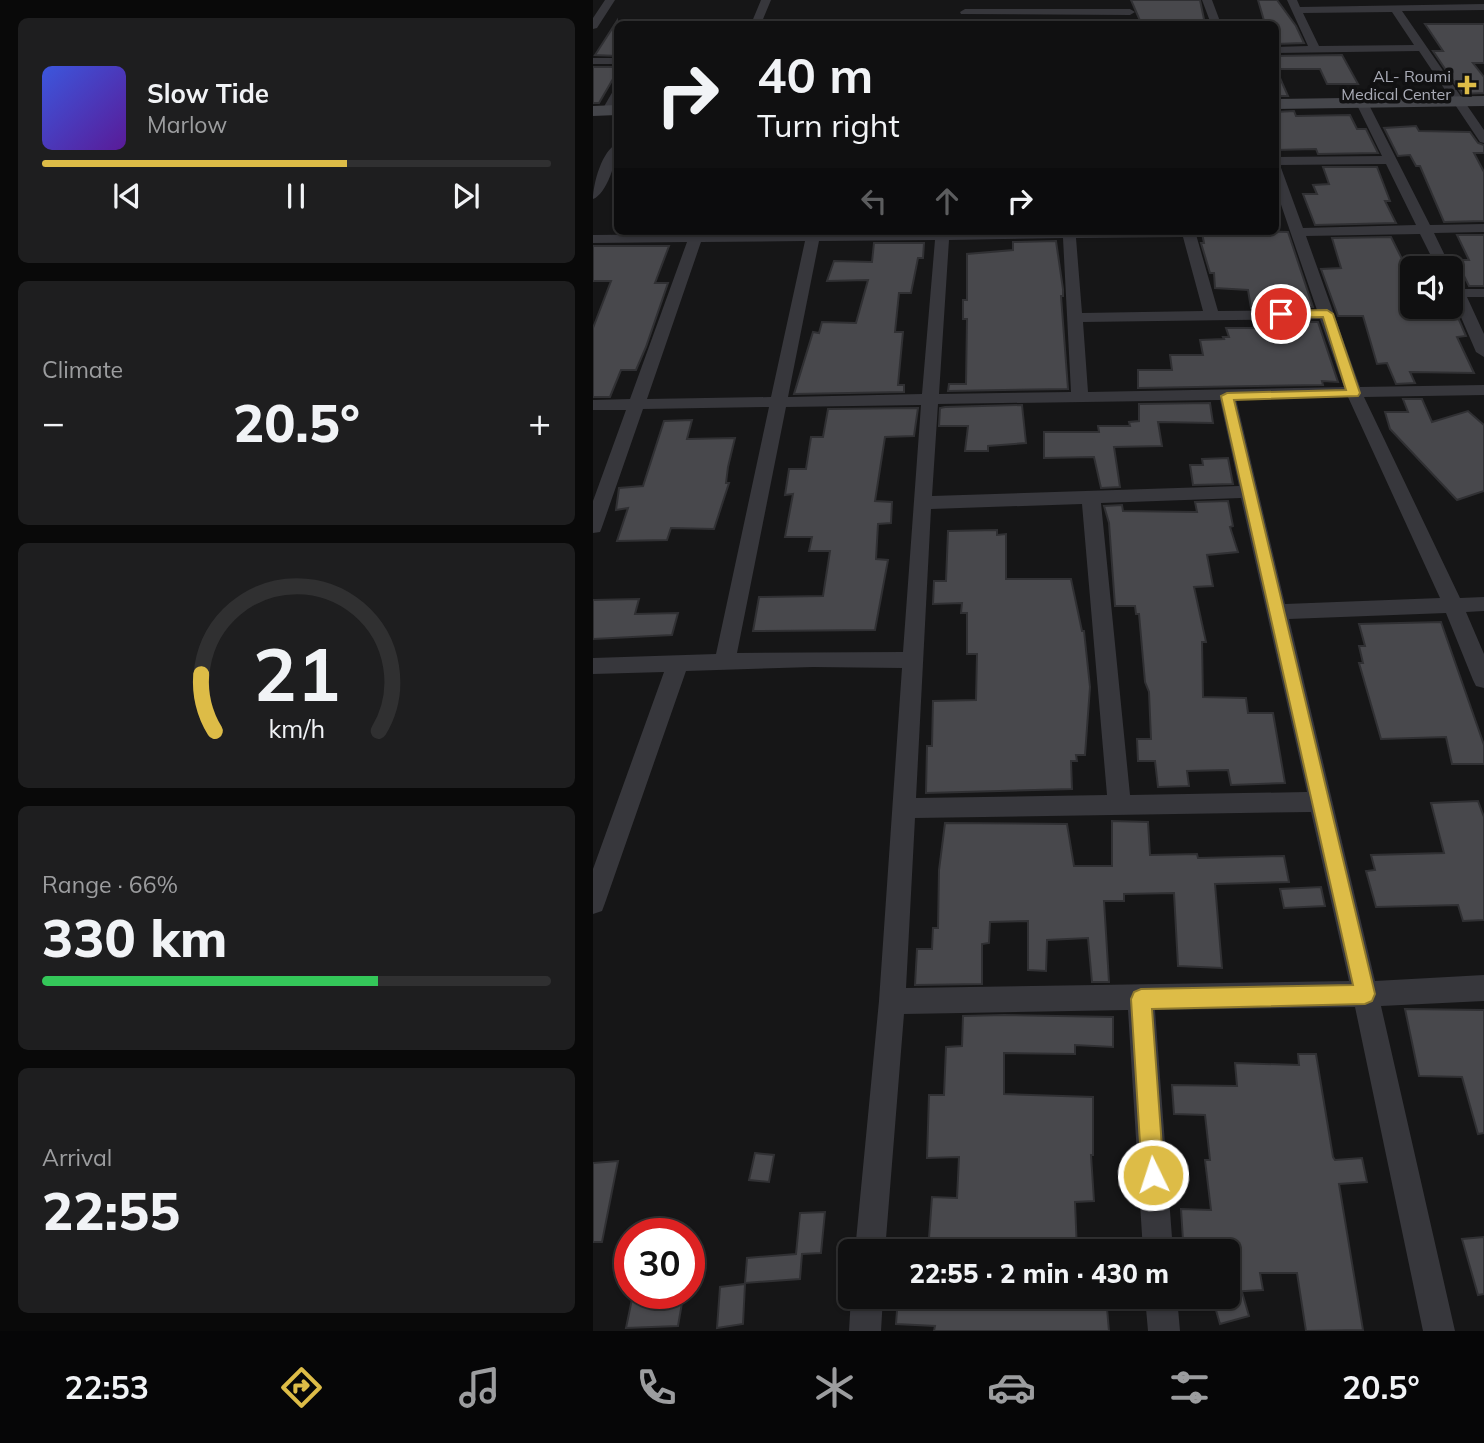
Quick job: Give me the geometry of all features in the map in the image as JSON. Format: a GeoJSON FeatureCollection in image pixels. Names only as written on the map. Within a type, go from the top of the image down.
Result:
{"type":"FeatureCollection","features":[{"type":"Feature","properties":{"kind":"street"},"geometry":{"type":"LineString","coordinates":[[595,19],[610,0]]}},
{"type":"Feature","properties":{"kind":"street"},"geometry":{"type":"LineString","coordinates":[[757,21],[766,0]]}},
{"type":"Feature","properties":{"kind":"street"},"geometry":{"type":"LineString","coordinates":[[964,21],[965,0]]}},
{"type":"Feature","properties":{"kind":"street"},"geometry":{"type":"LineString","coordinates":[[1127,0],[1132,21]]}},
{"type":"Feature","properties":{"kind":"street"},"geometry":{"type":"LineString","coordinates":[[1207,0],[1214,21]]}},
{"type":"Feature","properties":{"kind":"street"},"geometry":{"type":"LineString","coordinates":[[1315,49],[1294,5],[1395,9],[1484,7]]}},
{"type":"Feature","properties":{"kind":"street"},"geometry":{"type":"LineString","coordinates":[[1395,9],[1484,139]]}},
{"type":"Feature","properties":{"kind":"street"},"geometry":{"type":"LineString","coordinates":[[965,12],[1130,12]]}},
{"type":"Feature","properties":{"kind":"street"},"geometry":{"type":"LineString","coordinates":[[1066,21],[1068,12]]}},
{"type":"Feature","properties":{"kind":"street"},"geometry":{"type":"LineString","coordinates":[[1279,50],[1422,48]]}},
{"type":"Feature","properties":{"kind":"street"},"geometry":{"type":"LineString","coordinates":[[593,61],[614,61]]}},
{"type":"Feature","properties":{"kind":"street"},"geometry":{"type":"LineString","coordinates":[[1279,104],[1484,101]]}},
{"type":"Feature","properties":{"kind":"street"},"geometry":{"type":"LineString","coordinates":[[1362,103],[1439,256]]}},
{"type":"Feature","properties":{"kind":"street"},"geometry":{"type":"LineString","coordinates":[[593,195],[614,154]]}},
{"type":"Feature","properties":{"kind":"street"},"geometry":{"type":"LineString","coordinates":[[1279,161],[1391,160]]}},
{"type":"Feature","properties":{"kind":"street"},"geometry":{"type":"LineString","coordinates":[[1279,179],[1354,393],[1454,607],[1484,680]]}},
{"type":"Feature","properties":{"kind":"street"},"geometry":{"type":"LineString","coordinates":[[1297,232],[1484,228]]}},
{"type":"Feature","properties":{"kind":"street"},"geometry":{"type":"LineString","coordinates":[[593,239],[697,235],[593,527]]}},
{"type":"Feature","properties":{"kind":"street"},"geometry":{"type":"LineString","coordinates":[[725,662],[813,235]]}},
{"type":"Feature","properties":{"kind":"street"},"geometry":{"type":"LineString","coordinates":[[871,1239],[892,1001],[922,503],[942,235]]}},
{"type":"Feature","properties":{"kind":"street"},"geometry":{"type":"LineString","coordinates":[[1069,235],[1080,398]]}},
{"type":"Feature","properties":{"kind":"street"},"geometry":{"type":"LineString","coordinates":[[1189,235],[1212,316]]}},
{"type":"Feature","properties":{"kind":"street"},"geometry":{"type":"LineString","coordinates":[[1463,288],[1484,293]]}},
{"type":"Feature","properties":{"kind":"street"},"geometry":{"type":"LineString","coordinates":[[1463,306],[1484,352]]}},
{"type":"Feature","properties":{"kind":"street"},"geometry":{"type":"LineString","coordinates":[[1076,317],[1327,314]]}},
{"type":"Feature","properties":{"kind":"street"},"geometry":{"type":"LineString","coordinates":[[593,405],[1484,390]]}},
{"type":"Feature","properties":{"kind":"street"},"geometry":{"type":"LineString","coordinates":[[1227,396],[1365,994],[1439,1331]]}},
{"type":"Feature","properties":{"kind":"street"},"geometry":{"type":"LineString","coordinates":[[922,503],[1249,492]]}},
{"type":"Feature","properties":{"kind":"street"},"geometry":{"type":"LineString","coordinates":[[1091,497],[1119,803]]}},
{"type":"Feature","properties":{"kind":"street"},"geometry":{"type":"LineString","coordinates":[[1277,612],[1484,604]]}},
{"type":"Feature","properties":{"kind":"street"},"geometry":{"type":"LineString","coordinates":[[593,666],[813,659],[912,660]]}},
{"type":"Feature","properties":{"kind":"street"},"geometry":{"type":"LineString","coordinates":[[593,903],[678,663]]}},
{"type":"Feature","properties":{"kind":"street"},"geometry":{"type":"LineString","coordinates":[[903,808],[1321,802]]}},
{"type":"Feature","properties":{"kind":"street"},"geometry":{"type":"LineString","coordinates":[[892,1001],[1141,999],[1365,994],[1484,988]]}},
{"type":"Feature","properties":{"kind":"street"},"geometry":{"type":"LineString","coordinates":[[1141,999],[1157,1239]]}},
{"type":"Feature","properties":{"kind":"street"},"geometry":{"type":"LineString","coordinates":[[865,1331],[866,1309]]}},
{"type":"Feature","properties":{"kind":"street"},"geometry":{"type":"LineString","coordinates":[[1162,1309],[1164,1331]]}},
{"type":"Feature","properties":{"kind":"building"},"geometry":{"type":"Polygon","coordinates":[[[1131,0],[1200,0],[1204,21],[1140,21],[1131,0]]]}},
{"type":"Feature","properties":{"kind":"building"},"geometry":{"type":"Polygon","coordinates":[[[1258,0],[1277,0],[1296,26],[1304,43],[1279,44],[1279,21],[1264,21],[1258,0]]]}},
{"type":"Feature","properties":{"kind":"building"},"geometry":{"type":"Polygon","coordinates":[[[1425,24],[1484,24],[1484,63],[1473,63],[1484,77],[1484,93],[1462,94],[1433,51],[1443,51],[1425,24]]]}},
{"type":"Feature","properties":{"kind":"building"},"geometry":{"type":"Polygon","coordinates":[[[614,26],[614,56],[595,55],[614,26]]]}},
{"type":"Feature","properties":{"kind":"building"},"geometry":{"type":"Polygon","coordinates":[[[1342,55],[1358,84],[1327,84],[1320,69],[1279,69],[1279,56],[1342,55]]]}},
{"type":"Feature","properties":{"kind":"building"},"geometry":{"type":"Polygon","coordinates":[[[593,67],[614,67],[614,77],[599,103],[593,103],[593,67]]]}},
{"type":"Feature","properties":{"kind":"building"},"geometry":{"type":"Polygon","coordinates":[[[1279,76],[1288,96],[1279,96],[1279,76]]]}},
{"type":"Feature","properties":{"kind":"building"},"geometry":{"type":"Polygon","coordinates":[[[1294,111],[1296,116],[1350,115],[1357,129],[1366,129],[1378,153],[1318,154],[1316,149],[1279,150],[1279,112],[1294,111]]]}},
{"type":"Feature","properties":{"kind":"building"},"geometry":{"type":"Polygon","coordinates":[[[1416,126],[1419,131],[1470,132],[1478,143],[1484,145],[1484,153],[1474,153],[1484,172],[1484,221],[1444,222],[1420,166],[1416,166],[1410,155],[1398,156],[1384,128],[1416,126]]]}},
{"type":"Feature","properties":{"kind":"building"},"geometry":{"type":"Polygon","coordinates":[[[1323,167],[1377,167],[1390,201],[1385,201],[1396,223],[1315,225],[1303,194],[1317,194],[1313,185],[1329,184],[1323,167]]]}},
{"type":"Feature","properties":{"kind":"building"},"geometry":{"type":"Polygon","coordinates":[[[1279,232],[1288,232],[1313,307],[1251,308],[1248,290],[1215,288],[1214,273],[1210,273],[1201,243],[1204,243],[1202,235],[1279,235],[1279,232]]]}},
{"type":"Feature","properties":{"kind":"building"},"geometry":{"type":"Polygon","coordinates":[[[1457,235],[1484,235],[1484,286],[1469,286],[1463,274],[1463,260],[1469,260],[1457,235]]]}},
{"type":"Feature","properties":{"kind":"building"},"geometry":{"type":"Polygon","coordinates":[[[1391,237],[1400,256],[1400,319],[1459,319],[1466,336],[1457,337],[1474,373],[1410,372],[1415,383],[1396,384],[1387,363],[1377,364],[1363,316],[1338,316],[1321,269],[1341,268],[1332,238],[1391,237]]]}},
{"type":"Feature","properties":{"kind":"building"},"geometry":{"type":"Polygon","coordinates":[[[1056,241],[1063,289],[1061,296],[1068,389],[948,391],[949,384],[966,384],[967,319],[963,319],[963,300],[967,300],[967,254],[1013,250],[1013,242],[1056,241]]]}},
{"type":"Feature","properties":{"kind":"building"},"geometry":{"type":"Polygon","coordinates":[[[874,243],[924,243],[923,258],[918,258],[911,293],[899,293],[895,332],[903,332],[898,385],[904,385],[904,392],[794,394],[813,332],[819,333],[822,322],[856,323],[868,280],[827,281],[834,261],[872,262],[874,243]]]}},
{"type":"Feature","properties":{"kind":"building"},"geometry":{"type":"Polygon","coordinates":[[[593,246],[669,246],[655,283],[668,283],[646,347],[636,370],[621,370],[610,397],[593,397],[593,328],[611,281],[593,281],[593,246]]]}},
{"type":"Feature","properties":{"kind":"building"},"geometry":{"type":"Polygon","coordinates":[[[1253,322],[1318,322],[1338,382],[1322,381],[1323,385],[1138,388],[1138,370],[1172,370],[1170,355],[1203,355],[1200,340],[1224,339],[1223,337],[1229,337],[1226,328],[1254,328],[1253,322]]]}},
{"type":"Feature","properties":{"kind":"building"},"geometry":{"type":"Polygon","coordinates":[[[1403,399],[1422,399],[1432,422],[1468,411],[1484,425],[1484,491],[1457,500],[1390,429],[1385,412],[1408,412],[1403,399]]]}},
{"type":"Feature","properties":{"kind":"building"},"geometry":{"type":"Polygon","coordinates":[[[1210,403],[1213,423],[1158,422],[1162,446],[1114,447],[1120,487],[1101,488],[1094,457],[1044,458],[1044,432],[1099,432],[1098,426],[1130,426],[1129,422],[1139,421],[1139,404],[1210,403]]]}},
{"type":"Feature","properties":{"kind":"building"},"geometry":{"type":"Polygon","coordinates":[[[1022,405],[1026,443],[988,446],[988,451],[965,451],[968,426],[939,426],[940,408],[1022,405]]]}},
{"type":"Feature","properties":{"kind":"building"},"geometry":{"type":"Polygon","coordinates":[[[918,408],[914,436],[885,437],[875,501],[892,502],[891,523],[878,524],[876,559],[888,560],[875,630],[753,631],[759,597],[823,596],[830,551],[809,551],[812,537],[785,537],[793,494],[785,495],[789,469],[806,469],[811,437],[823,437],[828,409],[918,408]]]}},
{"type":"Feature","properties":{"kind":"building"},"geometry":{"type":"Polygon","coordinates":[[[692,420],[687,439],[735,438],[728,467],[726,483],[729,483],[714,529],[671,528],[667,540],[617,541],[628,508],[616,510],[619,488],[643,486],[664,421],[692,420]]]}},
{"type":"Feature","properties":{"kind":"building"},"geometry":{"type":"Polygon","coordinates":[[[1228,458],[1233,484],[1193,485],[1190,465],[1203,465],[1202,459],[1228,458]]]}},
{"type":"Feature","properties":{"kind":"building"},"geometry":{"type":"Polygon","coordinates":[[[1228,501],[1233,526],[1230,527],[1238,552],[1207,555],[1213,586],[1194,587],[1206,642],[1202,642],[1203,697],[1246,698],[1248,713],[1273,713],[1285,783],[1231,785],[1228,770],[1187,771],[1189,786],[1158,787],[1155,761],[1138,761],[1137,739],[1151,739],[1149,692],[1145,682],[1139,614],[1136,614],[1135,606],[1115,606],[1109,523],[1104,506],[1122,505],[1123,511],[1197,512],[1195,502],[1228,501]]]}},
{"type":"Feature","properties":{"kind":"building"},"geometry":{"type":"Polygon","coordinates":[[[997,530],[997,535],[1006,534],[1006,579],[1071,579],[1084,631],[1090,687],[1085,755],[1076,755],[1077,761],[1071,761],[1072,789],[926,793],[927,746],[932,746],[933,701],[976,700],[977,654],[967,654],[967,613],[961,613],[962,603],[933,604],[934,581],[946,581],[948,531],[997,530]]]}},
{"type":"Feature","properties":{"kind":"building"},"geometry":{"type":"Polygon","coordinates":[[[639,599],[635,614],[678,613],[672,635],[593,639],[593,600],[639,599]]]}},
{"type":"Feature","properties":{"kind":"building"},"geometry":{"type":"Polygon","coordinates":[[[1441,622],[1484,745],[1484,764],[1452,764],[1446,737],[1381,739],[1359,663],[1363,663],[1359,646],[1365,646],[1359,624],[1441,622]]]}},
{"type":"Feature","properties":{"kind":"building"},"geometry":{"type":"Polygon","coordinates":[[[1478,801],[1484,817],[1484,920],[1463,921],[1458,905],[1376,907],[1366,871],[1375,870],[1371,855],[1444,853],[1431,803],[1478,801]]]}},
{"type":"Feature","properties":{"kind":"building"},"geometry":{"type":"Polygon","coordinates":[[[1112,821],[1148,822],[1150,855],[1197,854],[1198,858],[1284,856],[1289,882],[1215,884],[1222,968],[1178,966],[1174,893],[1124,894],[1124,901],[1104,901],[1109,982],[1092,982],[1088,938],[1047,940],[1046,971],[1028,970],[1028,921],[990,922],[989,943],[982,944],[982,984],[915,985],[917,949],[932,949],[933,928],[938,928],[939,870],[945,823],[1067,824],[1074,866],[1112,866],[1112,821]]]}},
{"type":"Feature","properties":{"kind":"building"},"geometry":{"type":"Polygon","coordinates":[[[1321,887],[1325,906],[1284,908],[1280,889],[1321,887]]]}},
{"type":"Feature","properties":{"kind":"building"},"geometry":{"type":"Polygon","coordinates":[[[1405,1009],[1484,1010],[1484,1133],[1478,1134],[1462,1077],[1419,1076],[1405,1009]]]}},
{"type":"Feature","properties":{"kind":"building"},"geometry":{"type":"Polygon","coordinates":[[[963,1016],[1113,1017],[1113,1047],[1075,1045],[1075,1054],[1004,1053],[1004,1094],[1093,1097],[1091,1155],[1094,1201],[1075,1202],[1077,1239],[929,1238],[932,1197],[957,1198],[959,1157],[927,1158],[929,1095],[944,1095],[946,1047],[962,1046],[963,1016]]]}},
{"type":"Feature","properties":{"kind":"building"},"geometry":{"type":"Polygon","coordinates":[[[1298,1054],[1316,1054],[1335,1160],[1362,1158],[1367,1182],[1339,1184],[1363,1330],[1306,1331],[1297,1273],[1260,1273],[1263,1290],[1240,1291],[1240,1239],[1183,1239],[1181,1209],[1211,1210],[1205,1160],[1210,1160],[1205,1115],[1174,1114],[1172,1085],[1237,1086],[1235,1063],[1299,1065],[1298,1054]]]}},
{"type":"Feature","properties":{"kind":"building"},"geometry":{"type":"Polygon","coordinates":[[[755,1153],[774,1155],[769,1182],[749,1180],[755,1153]]]}},
{"type":"Feature","properties":{"kind":"building"},"geometry":{"type":"Polygon","coordinates":[[[618,1161],[602,1242],[593,1242],[593,1163],[618,1161]]]}},
{"type":"Feature","properties":{"kind":"building"},"geometry":{"type":"Polygon","coordinates":[[[825,1212],[821,1253],[802,1254],[800,1279],[745,1283],[747,1258],[796,1254],[800,1213],[825,1212]]]}},
{"type":"Feature","properties":{"kind":"building"},"geometry":{"type":"Polygon","coordinates":[[[1484,1237],[1484,1294],[1478,1295],[1462,1239],[1484,1237]]]}},
{"type":"Feature","properties":{"kind":"building"},"geometry":{"type":"Polygon","coordinates":[[[745,1284],[743,1324],[717,1328],[720,1287],[745,1284]]]}},
{"type":"Feature","properties":{"kind":"building"},"geometry":{"type":"Polygon","coordinates":[[[1240,1293],[1249,1316],[1220,1324],[1216,1309],[1240,1309],[1240,1293]]]}},
{"type":"Feature","properties":{"kind":"building"},"geometry":{"type":"Polygon","coordinates":[[[630,1309],[681,1309],[678,1326],[626,1328],[630,1309]]]}},
{"type":"Feature","properties":{"kind":"building"},"geometry":{"type":"Polygon","coordinates":[[[897,1309],[1107,1309],[1109,1331],[934,1331],[935,1326],[896,1324],[897,1309]]]}},
{"type":"Feature","properties":{"kind":"place","name":"AL- Roumi Medical Center"},"geometry":{"type":"Point","coordinates":[1467,85]}},
{"type":"Feature","properties":{"kind":"route"},"geometry":{"type":"LineString","coordinates":[[1153,1175],[1141,999],[1365,994],[1227,396],[1354,393],[1327,314],[1281,314]]}}]}
